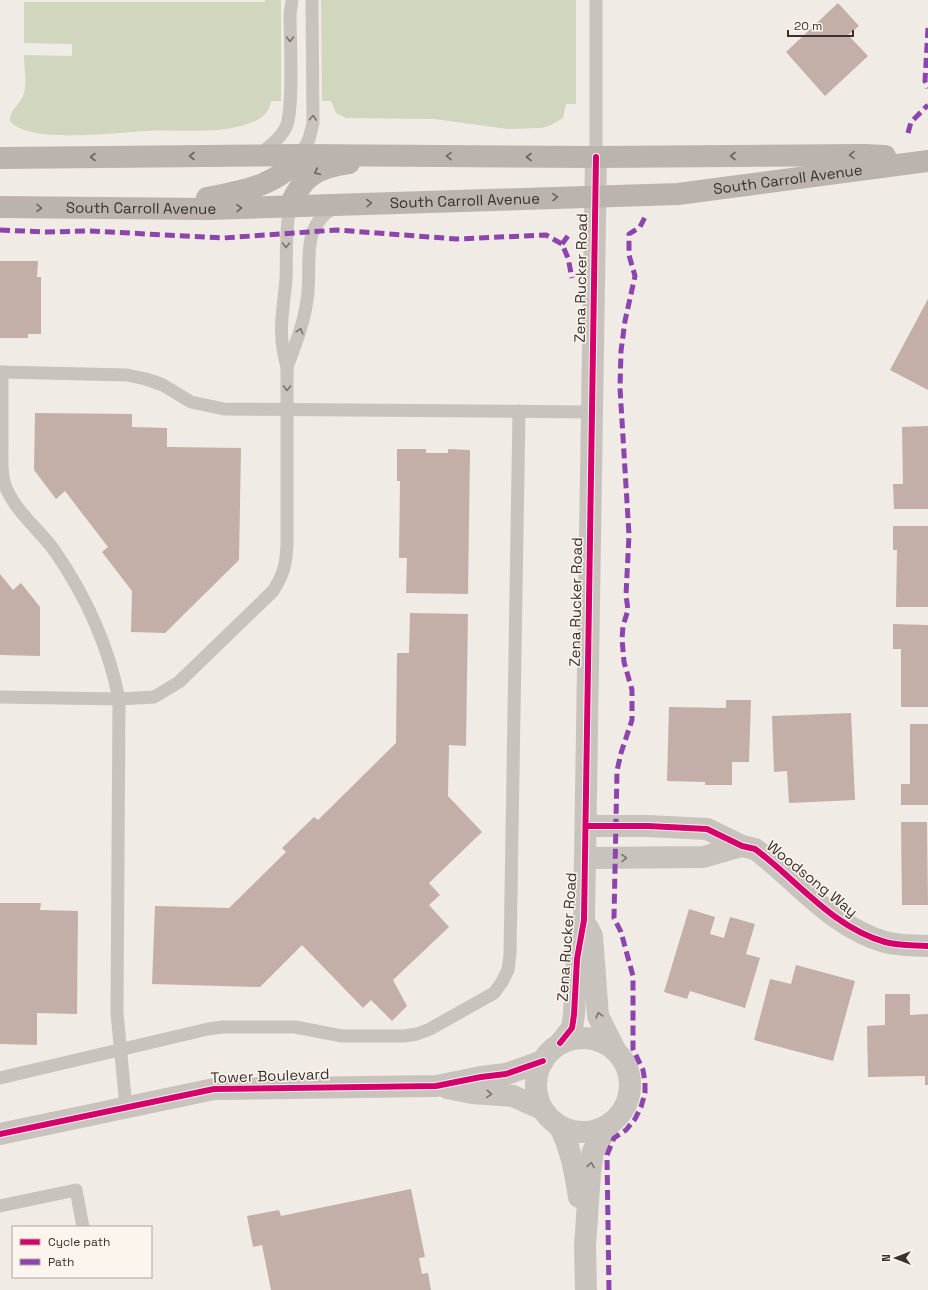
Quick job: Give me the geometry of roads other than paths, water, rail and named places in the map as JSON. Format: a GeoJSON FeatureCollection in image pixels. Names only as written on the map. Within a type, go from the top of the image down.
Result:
{"type":"FeatureCollection","features":[{"type":"Feature","properties":{"kind":"main road","name":"South Carroll Avenue"},"geometry":{"type":"LineString","coordinates":[[0,158],[301,155],[596,157],[864,155],[928,160]]}},
{"type":"Feature","properties":{"kind":"main road"},"geometry":{"type":"LineString","coordinates":[[167,209],[198,200],[249,190],[268,183],[284,173],[301,155]]}},
{"type":"Feature","properties":{"kind":"main road"},"geometry":{"type":"LineString","coordinates":[[290,206],[295,194],[311,174],[332,165],[424,156]]}},
{"type":"Feature","properties":{"kind":"main road","name":"South Carroll Avenue"},"geometry":{"type":"LineString","coordinates":[[0,207],[167,209],[678,194],[928,160]]}},
{"type":"Feature","properties":{"kind":"street","name":"Zena Rucker Road"},"geometry":{"type":"LineString","coordinates":[[560,1043],[572,1028],[577,959],[584,920],[596,157]]}},
{"type":"Feature","properties":{"kind":"street","name":"Woodsong Way"},"geometry":{"type":"LineString","coordinates":[[586,826],[648,826],[707,830],[742,846],[755,849],[837,919],[868,937],[887,943],[928,946]]}},
{"type":"Feature","properties":{"kind":"street","name":"Woodsong Way"},"geometry":{"type":"LineString","coordinates":[[585,858],[703,857],[742,846]]}},
{"type":"Feature","properties":{"kind":"street","name":"Zena Rucker Road"},"geometry":{"type":"LineString","coordinates":[[584,920],[592,936],[594,984],[598,1016],[615,1050]]}},
{"type":"Feature","properties":{"kind":"street"},"geometry":{"type":"LineString","coordinates":[[586,1290],[585,1246],[590,1172],[593,1151],[610,1124],[619,1115],[626,1104],[630,1092],[627,1069],[615,1050],[605,1043],[595,1039],[572,1039],[560,1043],[550,1051],[538,1072],[536,1084],[537,1097],[542,1109],[550,1119],[560,1127],[573,1131],[586,1132],[598,1130],[610,1124]]}},
{"type":"Feature","properties":{"kind":"street","name":"Tower Boulevard"},"geometry":{"type":"LineString","coordinates":[[0,1134],[214,1089],[436,1086],[481,1077],[506,1074],[543,1061]]}},
{"type":"Feature","properties":{"kind":"street","name":"Tower Boulevard"},"geometry":{"type":"LineString","coordinates":[[436,1086],[472,1093],[513,1096],[542,1109]]}},
{"type":"Feature","properties":{"kind":"street"},"geometry":{"type":"LineString","coordinates":[[560,1127],[569,1144],[575,1170],[585,1246]]}},
{"type":"Feature","properties":{"kind":"lane"},"geometry":{"type":"LineString","coordinates":[[258,156],[277,141],[287,126],[290,108],[290,15],[292,0]]}},
{"type":"Feature","properties":{"kind":"lane"},"geometry":{"type":"LineString","coordinates":[[301,155],[309,139],[313,123],[312,0]]}},
{"type":"Feature","properties":{"kind":"lane"},"geometry":{"type":"LineString","coordinates":[[596,0],[596,157]]}},
{"type":"Feature","properties":{"kind":"lane"},"geometry":{"type":"LineString","coordinates":[[287,367],[299,334],[308,300],[309,248],[312,232],[319,218],[339,204]]}},
{"type":"Feature","properties":{"kind":"lane"},"geometry":{"type":"LineString","coordinates":[[0,697],[119,699],[154,697],[179,682],[273,590],[282,578],[286,562],[287,545],[287,367],[281,346],[280,329],[286,279],[287,234],[290,206]]}},
{"type":"Feature","properties":{"kind":"lane"},"geometry":{"type":"LineString","coordinates":[[126,1107],[119,1051],[117,1013],[119,699],[113,670],[92,612],[73,578],[9,494],[4,481],[2,465],[1,372],[127,376],[146,378],[163,385],[191,402],[207,407],[224,409],[592,412]]}},
{"type":"Feature","properties":{"kind":"lane"},"geometry":{"type":"LineString","coordinates":[[0,1078],[208,1029],[223,1027],[295,1027],[342,1036],[404,1036],[430,1029],[494,993],[508,970],[510,954],[519,411]]}},
{"type":"Feature","properties":{"kind":"lane"},"geometry":{"type":"LineString","coordinates":[[0,1206],[76,1190],[83,1226]]}}]}
